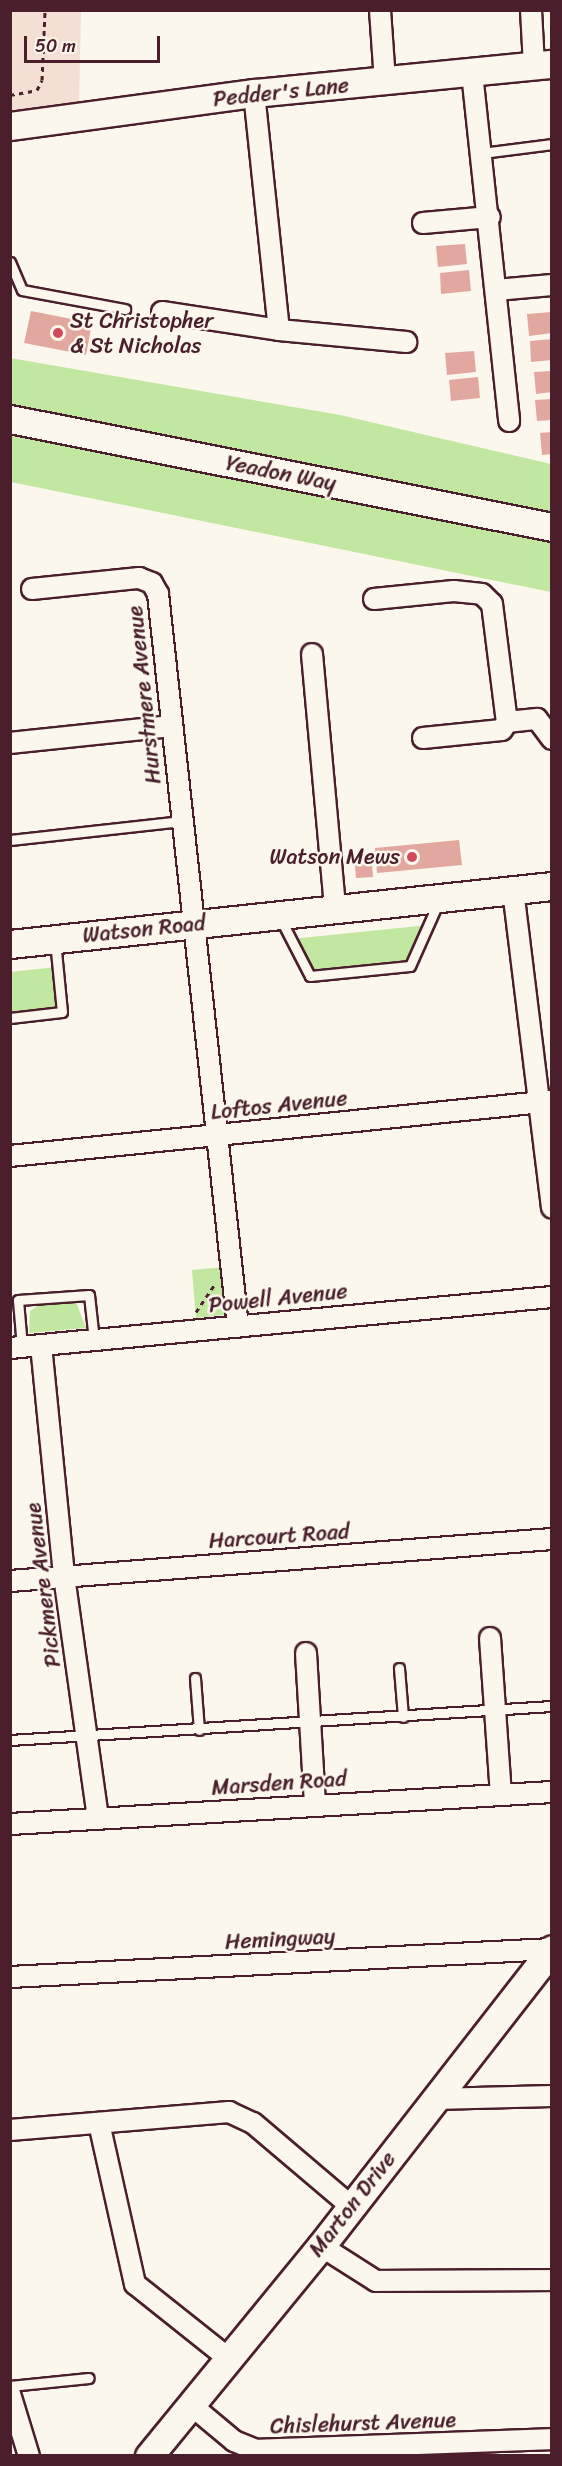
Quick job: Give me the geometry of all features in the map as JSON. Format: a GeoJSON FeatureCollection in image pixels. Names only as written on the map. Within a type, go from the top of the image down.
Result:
{"type":"FeatureCollection","features":[{"type":"Feature","properties":{"kind":"street"},"geometry":{"type":"LineString","coordinates":[[380,10],[385,81]]}},
{"type":"Feature","properties":{"kind":"street"},"geometry":{"type":"LineString","coordinates":[[531,10],[543,65]]}},
{"type":"Feature","properties":{"kind":"street","name":"Pedder's Lane"},"geometry":{"type":"LineString","coordinates":[[10,126],[254,93],[543,65]]}},
{"type":"Feature","properties":{"kind":"street"},"geometry":{"type":"LineString","coordinates":[[472,73],[490,217],[509,421]]}},
{"type":"Feature","properties":{"kind":"street"},"geometry":{"type":"LineString","coordinates":[[254,93],[279,330]]}},
{"type":"Feature","properties":{"kind":"street"},"geometry":{"type":"LineString","coordinates":[[423,224],[490,217]]}},
{"type":"Feature","properties":{"kind":"street"},"geometry":{"type":"LineString","coordinates":[[496,290],[552,285]]}},
{"type":"Feature","properties":{"kind":"street"},"geometry":{"type":"LineString","coordinates":[[162,312],[279,330],[406,342]]}},
{"type":"Feature","properties":{"kind":"street","name":"Yeadon Way"},"geometry":{"type":"LineString","coordinates":[[10,419],[552,527]]}},
{"type":"Feature","properties":{"kind":"street","name":"Hurstmere Avenue"},"geometry":{"type":"LineString","coordinates":[[32,589],[139,578],[152,583],[158,594],[238,1327]]}},
{"type":"Feature","properties":{"kind":"street"},"geometry":{"type":"LineString","coordinates":[[374,599],[454,591],[482,594],[492,604],[507,722],[502,730],[423,738]]}},
{"type":"Feature","properties":{"kind":"street"},"geometry":{"type":"LineString","coordinates":[[312,654],[335,909]]}},
{"type":"Feature","properties":{"kind":"street"},"geometry":{"type":"LineString","coordinates":[[507,722],[544,718],[552,739]]}},
{"type":"Feature","properties":{"kind":"street"},"geometry":{"type":"LineString","coordinates":[[10,743],[171,726]]}},
{"type":"Feature","properties":{"kind":"street","name":"Watson Road"},"geometry":{"type":"LineString","coordinates":[[10,944],[552,886]]}},
{"type":"Feature","properties":{"kind":"street"},"geometry":{"type":"LineString","coordinates":[[513,890],[546,1101],[552,1208]]}},
{"type":"Feature","properties":{"kind":"street","name":"Loftos Avenue"},"geometry":{"type":"LineString","coordinates":[[10,1156],[546,1101]]}},
{"type":"Feature","properties":{"kind":"street","name":"Powell Avenue"},"geometry":{"type":"LineString","coordinates":[[25,1347],[552,1297]]}},
{"type":"Feature","properties":{"kind":"street","name":"Pickmere Avenue"},"geometry":{"type":"LineString","coordinates":[[25,1347],[64,1576],[98,1819]]}},
{"type":"Feature","properties":{"kind":"street","name":"Harcourt Road"},"geometry":{"type":"LineString","coordinates":[[10,1581],[552,1539]]}},
{"type":"Feature","properties":{"kind":"street"},"geometry":{"type":"LineString","coordinates":[[490,1638],[501,1795]]}},
{"type":"Feature","properties":{"kind":"street"},"geometry":{"type":"LineString","coordinates":[[306,1653],[315,1805]]}},
{"type":"Feature","properties":{"kind":"street","name":"Marsden Road"},"geometry":{"type":"LineString","coordinates":[[10,1824],[552,1792]]}},
{"type":"Feature","properties":{"kind":"street","name":"Hemingway"},"geometry":{"type":"LineString","coordinates":[[10,1977],[552,1949]]}},
{"type":"Feature","properties":{"kind":"street","name":"Marton Drive"},"geometry":{"type":"LineString","coordinates":[[148,2456],[321,2246],[552,1949]]}},
{"type":"Feature","properties":{"kind":"street"},"geometry":{"type":"LineString","coordinates":[[435,2098],[552,2096]]}},
{"type":"Feature","properties":{"kind":"street"},"geometry":{"type":"LineString","coordinates":[[10,2130],[216,2112],[240,2115],[351,2206]]}},
{"type":"Feature","properties":{"kind":"street"},"geometry":{"type":"LineString","coordinates":[[99,2122],[135,2284],[228,2358]]}},
{"type":"Feature","properties":{"kind":"street"},"geometry":{"type":"LineString","coordinates":[[321,2246],[376,2281],[552,2280]]}},
{"type":"Feature","properties":{"kind":"street"},"geometry":{"type":"LineString","coordinates":[[10,2394],[29,2456]]}},
{"type":"Feature","properties":{"kind":"street","name":"Chislehurst Avenue"},"geometry":{"type":"LineString","coordinates":[[191,2405],[234,2441],[256,2450],[485,2449],[552,2439]]}},
{"type":"Feature","properties":{"kind":"lane"},"geometry":{"type":"LineString","coordinates":[[482,153],[552,144]]}},
{"type":"Feature","properties":{"kind":"lane"},"geometry":{"type":"LineString","coordinates":[[10,262],[22,290],[125,309]]}},
{"type":"Feature","properties":{"kind":"lane"},"geometry":{"type":"LineString","coordinates":[[10,840],[182,820]]}},
{"type":"Feature","properties":{"kind":"lane"},"geometry":{"type":"LineString","coordinates":[[278,915],[310,976],[410,966],[440,898]]}},
{"type":"Feature","properties":{"kind":"lane","name":"Watson Road"},"geometry":{"type":"LineString","coordinates":[[10,1018],[62,1012],[54,939]]}},
{"type":"Feature","properties":{"kind":"lane"},"geometry":{"type":"LineString","coordinates":[[25,1347],[18,1300],[89,1294],[94,1340]]}},
{"type":"Feature","properties":{"kind":"lane"},"geometry":{"type":"LineString","coordinates":[[399,1668],[403,1717]]}},
{"type":"Feature","properties":{"kind":"lane"},"geometry":{"type":"LineString","coordinates":[[195,1678],[200,1730]]}},
{"type":"Feature","properties":{"kind":"lane"},"geometry":{"type":"LineString","coordinates":[[10,1740],[310,1724],[552,1706]]}},
{"type":"Feature","properties":{"kind":"lane"},"geometry":{"type":"LineString","coordinates":[[10,2386],[89,2378]]}},
{"type":"Feature","properties":{"kind":"path"},"geometry":{"type":"LineString","coordinates":[[10,95],[32,92],[42,80],[45,10]]}},
{"type":"Feature","properties":{"kind":"path"},"geometry":{"type":"LineString","coordinates":[[183,1332],[231,1258]]}},
{"type":"Feature","properties":{"kind":"shaded area"},"geometry":{"type":"Polygon","coordinates":[[[11,11],[81,11],[79,105],[11,112],[11,11]]]}},
{"type":"Feature","properties":{"kind":"green space"},"geometry":{"type":"Polygon","coordinates":[[[10,358],[340,415],[551,464],[551,515],[11,406],[10,358]]]}},
{"type":"Feature","properties":{"kind":"green space"},"geometry":{"type":"Polygon","coordinates":[[[11,434],[551,542],[551,592],[11,482],[11,434]]]}},
{"type":"Feature","properties":{"kind":"green space"},"geometry":{"type":"Polygon","coordinates":[[[428,925],[410,966],[310,976],[292,939],[428,925]]]}},
{"type":"Feature","properties":{"kind":"green space"},"geometry":{"type":"Polygon","coordinates":[[[57,967],[62,1012],[11,1018],[10,972],[57,967]]]}},
{"type":"Feature","properties":{"kind":"green space"},"geometry":{"type":"Polygon","coordinates":[[[226,1267],[231,1314],[196,1318],[192,1270],[226,1267]]]}},
{"type":"Feature","properties":{"kind":"green space"},"geometry":{"type":"Polygon","coordinates":[[[76,1302],[86,1328],[29,1333],[30,1311],[39,1305],[76,1302]]]}},
{"type":"Feature","properties":{"kind":"building"},"geometry":{"type":"Polygon","coordinates":[[[465,244],[467,264],[438,267],[436,246],[465,244]]]}},
{"type":"Feature","properties":{"kind":"building"},"geometry":{"type":"Polygon","coordinates":[[[469,270],[471,291],[441,294],[440,273],[469,270]]]}},
{"type":"Feature","properties":{"kind":"building","name":"St Christopher & St Nicholas"},"geometry":{"type":"Polygon","coordinates":[[[31,311],[92,323],[86,355],[24,343],[31,311]]]}},
{"type":"Feature","properties":{"kind":"building"},"geometry":{"type":"Polygon","coordinates":[[[552,312],[552,333],[529,336],[527,314],[552,312]]]}},
{"type":"Feature","properties":{"kind":"building"},"geometry":{"type":"Polygon","coordinates":[[[552,339],[552,360],[531,362],[530,341],[552,339]]]}},
{"type":"Feature","properties":{"kind":"building"},"geometry":{"type":"Polygon","coordinates":[[[474,351],[476,372],[447,375],[445,353],[474,351]]]}},
{"type":"Feature","properties":{"kind":"building"},"geometry":{"type":"Polygon","coordinates":[[[552,371],[552,392],[536,394],[534,372],[552,371]]]}},
{"type":"Feature","properties":{"kind":"building"},"geometry":{"type":"Polygon","coordinates":[[[478,377],[480,398],[451,401],[449,380],[478,377]]]}},
{"type":"Feature","properties":{"kind":"building"},"geometry":{"type":"Polygon","coordinates":[[[552,399],[552,420],[537,421],[535,400],[552,399]]]}},
{"type":"Feature","properties":{"kind":"building"},"geometry":{"type":"Polygon","coordinates":[[[552,432],[552,454],[542,455],[540,433],[552,432]]]}},
{"type":"Feature","properties":{"kind":"building"},"geometry":{"type":"Polygon","coordinates":[[[459,840],[462,865],[377,873],[375,848],[459,840]]]}},
{"type":"Feature","properties":{"kind":"building"},"geometry":{"type":"Polygon","coordinates":[[[371,852],[373,877],[356,878],[354,853],[371,852]]]}},
{"type":"Feature","properties":{"kind":"place","name":"St Christopher & St Nicholas"},"geometry":{"type":"Point","coordinates":[58,333]}},
{"type":"Feature","properties":{"kind":"place","name":"Watson Mews"},"geometry":{"type":"Point","coordinates":[412,857]}}]}
